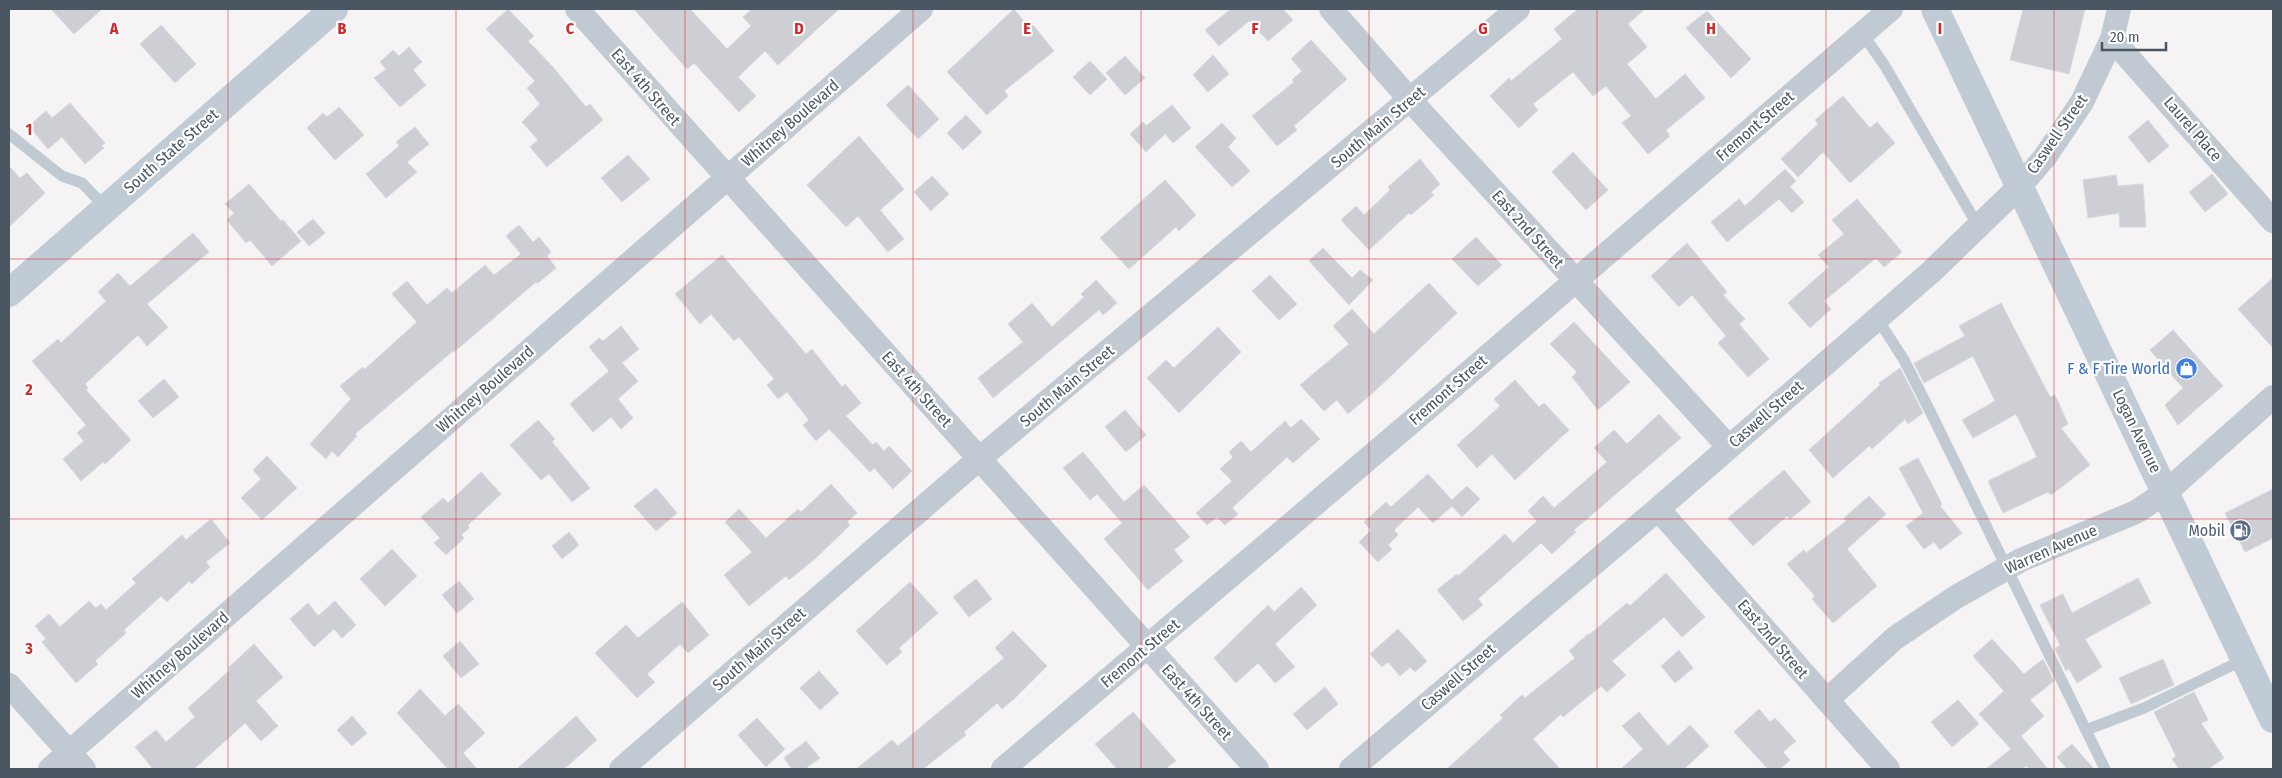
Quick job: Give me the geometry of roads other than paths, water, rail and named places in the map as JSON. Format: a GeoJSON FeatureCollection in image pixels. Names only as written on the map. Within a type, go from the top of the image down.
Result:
{"type":"FeatureCollection","features":[{"type":"Feature","properties":{"kind":"main road","name":"South State Street"},"geometry":{"type":"LineString","coordinates":[[9,293],[334,9]]}},
{"type":"Feature","properties":{"kind":"main road","name":"Logan Avenue"},"geometry":{"type":"LineString","coordinates":[[1935,9],[2273,719]]}},
{"type":"Feature","properties":{"kind":"street","name":"East 4th Street"},"geometry":{"type":"LineString","coordinates":[[577,9],[1257,769]]}},
{"type":"Feature","properties":{"kind":"street","name":"East 2nd Street"},"geometry":{"type":"LineString","coordinates":[[1331,9],[1575,281],[1728,446]]}},
{"type":"Feature","properties":{"kind":"street","name":"South Main Street"},"geometry":{"type":"LineString","coordinates":[[621,769],[980,458],[1518,9]]}},
{"type":"Feature","properties":{"kind":"street","name":"Fremont Street"},"geometry":{"type":"LineString","coordinates":[[1003,769],[1891,9]]}},
{"type":"Feature","properties":{"kind":"street","name":"Caswell Street"},"geometry":{"type":"LineString","coordinates":[[1351,769],[1658,509],[1728,446],[1931,272],[2020,186],[2046,157],[2082,102],[2112,39],[2119,9]]}},
{"type":"Feature","properties":{"kind":"street","name":"Whitney Boulevard"},"geometry":{"type":"LineString","coordinates":[[50,769],[77,761],[915,10]]}},
{"type":"Feature","properties":{"kind":"street","name":"Laurel Place"},"geometry":{"type":"LineString","coordinates":[[2112,39],[2273,220]]}},
{"type":"Feature","properties":{"kind":"street","name":"Warren Avenue"},"geometry":{"type":"LineString","coordinates":[[1827,700],[1895,638],[1956,597],[2008,568],[2136,512],[2166,492],[2273,396]]}},
{"type":"Feature","properties":{"kind":"street","name":"East 2nd Street"},"geometry":{"type":"LineString","coordinates":[[1658,509],[1827,700],[1876,765]]}},
{"type":"Feature","properties":{"kind":"street"},"geometry":{"type":"LineString","coordinates":[[9,684],[77,761]]}},
{"type":"Feature","properties":{"kind":"lane"},"geometry":{"type":"LineString","coordinates":[[1862,34],[1885,66],[1978,226]]}},
{"type":"Feature","properties":{"kind":"lane"},"geometry":{"type":"LineString","coordinates":[[9,134],[62,176],[82,183],[106,208]]}},
{"type":"Feature","properties":{"kind":"lane"},"geometry":{"type":"LineString","coordinates":[[1877,318],[1904,360],[2008,568],[2104,769]]}},
{"type":"Feature","properties":{"kind":"lane"},"geometry":{"type":"LineString","coordinates":[[2086,730],[2144,708],[2245,659]]}},
{"type":"Feature","properties":{"kind":"place","name":"F & F Tire World"},"geometry":{"type":"Point","coordinates":[2186,368]}},
{"type":"Feature","properties":{"kind":"place","name":"Mobil"},"geometry":{"type":"Point","coordinates":[2241,530]}}]}
